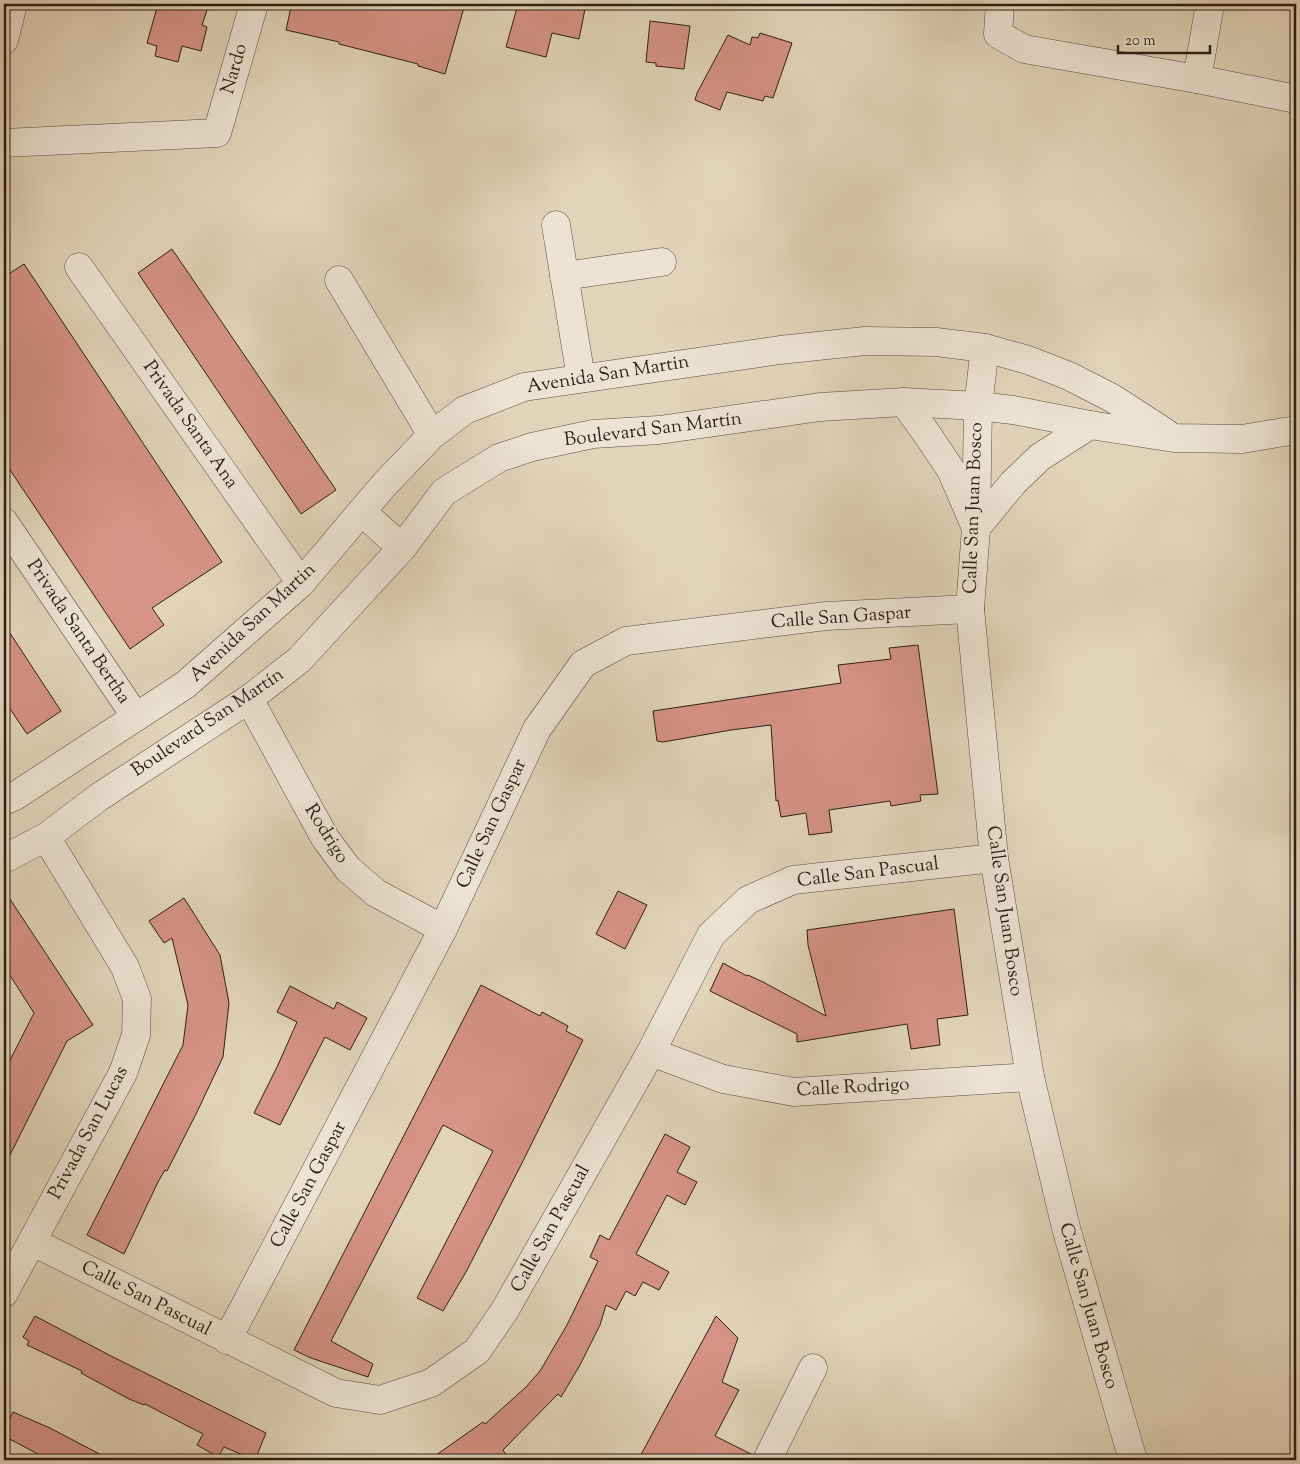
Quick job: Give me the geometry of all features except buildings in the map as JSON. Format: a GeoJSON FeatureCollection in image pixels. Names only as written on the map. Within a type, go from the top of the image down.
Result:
{"type":"FeatureCollection","features":[{"type":"Feature","properties":{"kind":"street"},"geometry":{"type":"LineString","coordinates":[[4,40],[13,4]]}},
{"type":"Feature","properties":{"kind":"street","name":"Nardo"},"geometry":{"type":"LineString","coordinates":[[4,143],[216,133],[254,4]]}},
{"type":"Feature","properties":{"kind":"street"},"geometry":{"type":"LineString","coordinates":[[1197,79],[1210,4]]}},
{"type":"Feature","properties":{"kind":"street"},"geometry":{"type":"LineString","coordinates":[[999,7],[998,34],[1024,49],[1197,79],[1296,99]]}},
{"type":"Feature","properties":{"kind":"street"},"geometry":{"type":"LineString","coordinates":[[556,225],[581,378]]}},
{"type":"Feature","properties":{"kind":"street"},"geometry":{"type":"LineString","coordinates":[[564,276],[662,262]]}},
{"type":"Feature","properties":{"kind":"street","name":"Privada Santa Ana"},"geometry":{"type":"LineString","coordinates":[[79,267],[301,583]]}},
{"type":"Feature","properties":{"kind":"street"},"geometry":{"type":"LineString","coordinates":[[339,280],[432,435]]}},
{"type":"Feature","properties":{"kind":"street","name":"Avenida San Martin"},"geometry":{"type":"LineString","coordinates":[[4,801],[15,796],[186,685],[301,583],[384,485],[432,435],[465,410],[524,387],[780,350],[865,341],[936,342],[985,348],[1045,366],[1112,398],[1174,438]]}},
{"type":"Feature","properties":{"kind":"street","name":"Calle San Juan Bosco"},"geometry":{"type":"LineString","coordinates":[[985,348],[978,406],[976,528],[970,609],[994,858],[1030,1077],[1066,1228],[1133,1460]]}},
{"type":"Feature","properties":{"kind":"street"},"geometry":{"type":"LineString","coordinates":[[904,402],[951,470],[976,528],[1013,483],[1040,457],[1090,425]]}},
{"type":"Feature","properties":{"kind":"street","name":"Boulevard San Martín"},"geometry":{"type":"LineString","coordinates":[[4,859],[46,837],[99,797],[249,699],[299,660],[402,548],[444,492],[499,458],[532,447],[592,434],[659,430],[820,407],[904,402],[1013,410],[1090,425],[1174,438],[1242,439],[1296,430]]}},
{"type":"Feature","properties":{"kind":"street"},"geometry":{"type":"LineString","coordinates":[[362,512],[402,548]]}},
{"type":"Feature","properties":{"kind":"street","name":"Privada Santa Bertha"},"geometry":{"type":"LineString","coordinates":[[4,522],[136,717]]}},
{"type":"Feature","properties":{"kind":"street","name":"Calle San Gaspar"},"geometry":{"type":"LineString","coordinates":[[227,1340],[444,929],[537,729],[583,664],[626,641],[826,616],[970,609]]}},
{"type":"Feature","properties":{"kind":"street","name":"Rodrigo"},"geometry":{"type":"LineString","coordinates":[[249,699],[325,838],[348,869],[376,894],[444,929]]}},
{"type":"Feature","properties":{"kind":"street","name":"Privada San Lucas"},"geometry":{"type":"LineString","coordinates":[[4,1293],[123,1073],[136,1035],[137,998],[125,966],[46,837]]}},
{"type":"Feature","properties":{"kind":"street","name":"Calle San Pascual"},"geometry":{"type":"LineString","coordinates":[[32,1242],[336,1393],[380,1400],[431,1383],[477,1351],[505,1310],[651,1052],[711,935],[748,900],[793,880],[994,858]]}},
{"type":"Feature","properties":{"kind":"street","name":"Calle Rodrigo"},"geometry":{"type":"LineString","coordinates":[[651,1052],[723,1079],[794,1092],[1030,1077]]}},
{"type":"Feature","properties":{"kind":"street"},"geometry":{"type":"LineString","coordinates":[[767,1460],[813,1368]]}}]}
